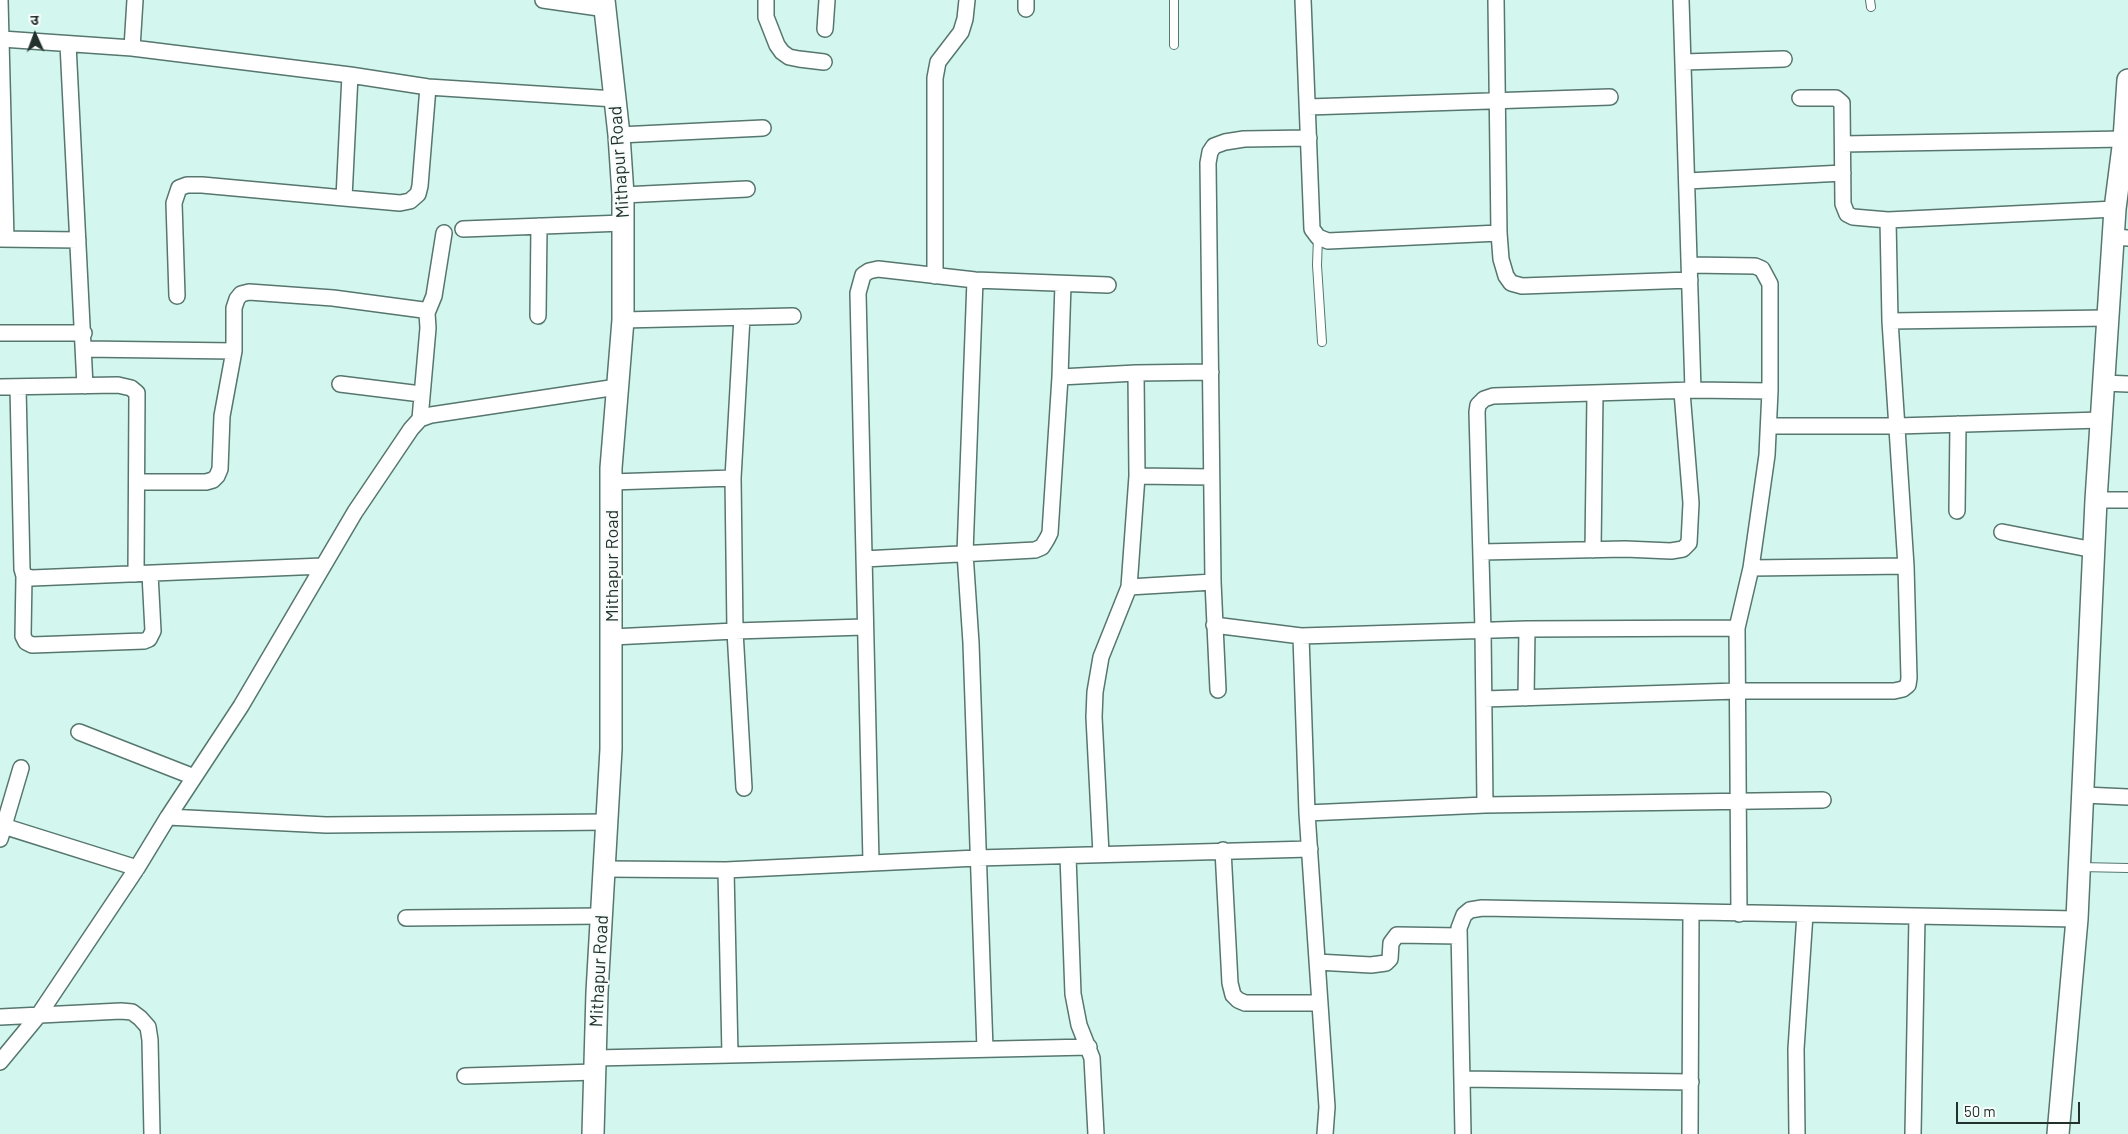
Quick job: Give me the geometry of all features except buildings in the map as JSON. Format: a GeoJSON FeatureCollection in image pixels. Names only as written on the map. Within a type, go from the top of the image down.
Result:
{"type":"FeatureCollection","features":[{"type":"Feature","properties":{"kind":"street"},"geometry":{"type":"LineString","coordinates":[[0,0],[2,39],[3,239],[78,240]]}},
{"type":"Feature","properties":{"kind":"street"},"geometry":{"type":"LineString","coordinates":[[132,48],[135,0]]}},
{"type":"Feature","properties":{"kind":"street"},"geometry":{"type":"LineString","coordinates":[[543,0],[605,4]]}},
{"type":"Feature","properties":{"kind":"street"},"geometry":{"type":"LineString","coordinates":[[766,0],[766,17],[777,45],[782,52],[789,57],[824,62]]}},
{"type":"Feature","properties":{"kind":"street"},"geometry":{"type":"LineString","coordinates":[[825,29],[827,0]]}},
{"type":"Feature","properties":{"kind":"street"},"geometry":{"type":"LineString","coordinates":[[935,276],[935,78],[938,62],[961,32],[965,19],[967,0]]}},
{"type":"Feature","properties":{"kind":"street"},"geometry":{"type":"LineString","coordinates":[[1303,0],[1312,229],[1318,237],[1328,241],[1499,233]]}},
{"type":"Feature","properties":{"kind":"street"},"geometry":{"type":"LineString","coordinates":[[1496,0],[1499,233],[1501,259],[1506,276],[1511,283],[1522,286],[1754,266],[1762,269],[1770,284],[1770,391],[1767,455],[1751,568],[1737,628],[1739,914]]}},
{"type":"Feature","properties":{"kind":"street"},"geometry":{"type":"LineString","coordinates":[[1481,552],[1671,551],[1683,549],[1689,543],[1691,503],[1688,391],[1690,273],[1681,0]]}},
{"type":"Feature","properties":{"kind":"street","name":"Mithapur Road"},"geometry":{"type":"LineString","coordinates":[[593,1134],[602,916],[612,749],[611,482],[623,320],[623,195],[619,135],[605,4]]}},
{"type":"Feature","properties":{"kind":"street"},"geometry":{"type":"LineString","coordinates":[[2,39],[132,48],[350,75],[428,87],[615,99]]}},
{"type":"Feature","properties":{"kind":"street"},"geometry":{"type":"LineString","coordinates":[[68,44],[84,333],[85,386]]}},
{"type":"Feature","properties":{"kind":"street"},"geometry":{"type":"LineString","coordinates":[[1683,62],[1784,59]]}},
{"type":"Feature","properties":{"kind":"street"},"geometry":{"type":"LineString","coordinates":[[344,198],[350,75]]}},
{"type":"Feature","properties":{"kind":"street"},"geometry":{"type":"LineString","coordinates":[[2058,1134],[2077,919],[2096,500],[2108,318],[2120,238],[2115,209],[2124,140],[2128,80]]}},
{"type":"Feature","properties":{"kind":"street"},"geometry":{"type":"LineString","coordinates":[[176,296],[174,203],[179,188],[202,184],[400,203],[410,201],[418,194],[428,87]]}},
{"type":"Feature","properties":{"kind":"street"},"geometry":{"type":"LineString","coordinates":[[1308,107],[1610,97]]}},
{"type":"Feature","properties":{"kind":"street"},"geometry":{"type":"LineString","coordinates":[[1800,98],[1836,98],[1842,103],[1843,204],[1847,214],[1888,220],[2115,209]]}},
{"type":"Feature","properties":{"kind":"street"},"geometry":{"type":"LineString","coordinates":[[619,135],[763,128]]}},
{"type":"Feature","properties":{"kind":"street"},"geometry":{"type":"LineString","coordinates":[[1218,690],[1214,625],[1211,477],[1208,163],[1210,152],[1214,146],[1225,142],[1244,139],[1309,138]]}},
{"type":"Feature","properties":{"kind":"street"},"geometry":{"type":"LineString","coordinates":[[1843,144],[2124,140]]}},
{"type":"Feature","properties":{"kind":"street"},"geometry":{"type":"LineString","coordinates":[[1687,181],[1843,173]]}},
{"type":"Feature","properties":{"kind":"street"},"geometry":{"type":"LineString","coordinates":[[623,195],[747,189]]}},
{"type":"Feature","properties":{"kind":"street"},"geometry":{"type":"LineString","coordinates":[[1484,699],[1738,691],[1894,691],[1903,689],[1908,685],[1906,566],[1890,321],[1888,220]]}},
{"type":"Feature","properties":{"kind":"street"},"geometry":{"type":"LineString","coordinates":[[463,228],[623,223]]}},
{"type":"Feature","properties":{"kind":"street"},"geometry":{"type":"LineString","coordinates":[[538,316],[539,226]]}},
{"type":"Feature","properties":{"kind":"street"},"geometry":{"type":"LineString","coordinates":[[420,419],[428,328],[427,313],[434,296],[444,233]]}},
{"type":"Feature","properties":{"kind":"street"},"geometry":{"type":"LineString","coordinates":[[871,862],[864,627],[858,293],[860,282],[863,275],[869,270],[878,269],[974,280],[1108,285]]}},
{"type":"Feature","properties":{"kind":"street"},"geometry":{"type":"LineString","coordinates":[[974,280],[965,553],[971,644],[985,1049]]}},
{"type":"Feature","properties":{"kind":"street"},"geometry":{"type":"LineString","coordinates":[[864,559],[1034,550],[1042,546],[1047,540],[1050,532],[1060,376],[1063,284]]}},
{"type":"Feature","properties":{"kind":"street"},"geometry":{"type":"LineString","coordinates":[[137,482],[206,482],[213,480],[217,476],[220,469],[222,416],[234,351],[234,308],[236,299],[241,294],[249,292],[333,298],[418,308],[427,313]]}},
{"type":"Feature","properties":{"kind":"street"},"geometry":{"type":"LineString","coordinates":[[623,320],[793,316]]}},
{"type":"Feature","properties":{"kind":"street"},"geometry":{"type":"LineString","coordinates":[[742,317],[733,478],[735,631],[744,788]]}},
{"type":"Feature","properties":{"kind":"street"},"geometry":{"type":"LineString","coordinates":[[1890,321],[2108,318]]}},
{"type":"Feature","properties":{"kind":"street"},"geometry":{"type":"LineString","coordinates":[[0,333],[84,333]]}},
{"type":"Feature","properties":{"kind":"street"},"geometry":{"type":"LineString","coordinates":[[84,350],[234,351]]}},
{"type":"Feature","properties":{"kind":"street"},"geometry":{"type":"LineString","coordinates":[[1060,376],[1136,372],[1211,372]]}},
{"type":"Feature","properties":{"kind":"street"},"geometry":{"type":"LineString","coordinates":[[1101,854],[1094,717],[1095,692],[1101,657],[1128,587],[1136,476],[1136,372]]}},
{"type":"Feature","properties":{"kind":"street"},"geometry":{"type":"LineString","coordinates":[[2104,383],[2128,384]]}},
{"type":"Feature","properties":{"kind":"street"},"geometry":{"type":"LineString","coordinates":[[340,384],[421,394]]}},
{"type":"Feature","properties":{"kind":"street"},"geometry":{"type":"LineString","coordinates":[[0,387],[118,385],[131,388],[137,393],[137,482],[143,574],[153,631],[149,639],[144,642],[32,645],[26,642],[23,636],[24,576],[22,570],[18,387]]}},
{"type":"Feature","properties":{"kind":"street"},"geometry":{"type":"LineString","coordinates":[[0,1062],[38,1016],[137,868],[241,706],[355,512],[411,429],[420,419],[431,415],[617,387]]}},
{"type":"Feature","properties":{"kind":"street"},"geometry":{"type":"LineString","coordinates":[[1484,805],[1483,631],[1476,412],[1478,405],[1484,399],[1493,396],[1770,391]]}},
{"type":"Feature","properties":{"kind":"street"},"geometry":{"type":"LineString","coordinates":[[1593,550],[1595,394]]}},
{"type":"Feature","properties":{"kind":"street"},"geometry":{"type":"LineString","coordinates":[[1769,426],[1897,426],[2101,420]]}},
{"type":"Feature","properties":{"kind":"street"},"geometry":{"type":"LineString","coordinates":[[1957,511],[1958,424]]}},
{"type":"Feature","properties":{"kind":"street"},"geometry":{"type":"LineString","coordinates":[[1136,476],[1211,477]]}},
{"type":"Feature","properties":{"kind":"street"},"geometry":{"type":"LineString","coordinates":[[611,482],[733,478]]}},
{"type":"Feature","properties":{"kind":"street"},"geometry":{"type":"LineString","coordinates":[[2096,500],[2128,500]]}},
{"type":"Feature","properties":{"kind":"street"},"geometry":{"type":"LineString","coordinates":[[2002,532],[2094,550]]}},
{"type":"Feature","properties":{"kind":"street"},"geometry":{"type":"LineString","coordinates":[[24,576],[32,578],[323,566]]}},
{"type":"Feature","properties":{"kind":"street"},"geometry":{"type":"LineString","coordinates":[[1751,568],[1906,566]]}},
{"type":"Feature","properties":{"kind":"street"},"geometry":{"type":"LineString","coordinates":[[1128,587],[1213,582]]}},
{"type":"Feature","properties":{"kind":"street"},"geometry":{"type":"LineString","coordinates":[[1214,625],[1301,636],[1527,629],[1737,628]]}},
{"type":"Feature","properties":{"kind":"street"},"geometry":{"type":"LineString","coordinates":[[612,637],[864,627]]}},
{"type":"Feature","properties":{"kind":"street"},"geometry":{"type":"LineString","coordinates":[[1526,698],[1527,629]]}},
{"type":"Feature","properties":{"kind":"street"},"geometry":{"type":"LineString","coordinates":[[1301,636],[1307,813],[1327,1107],[1325,1134]]}},
{"type":"Feature","properties":{"kind":"street"},"geometry":{"type":"LineString","coordinates":[[79,732],[194,777]]}},
{"type":"Feature","properties":{"kind":"street"},"geometry":{"type":"LineString","coordinates":[[21,768],[1,830],[137,868]]}},
{"type":"Feature","properties":{"kind":"street"},"geometry":{"type":"LineString","coordinates":[[2084,795],[2128,797]]}},
{"type":"Feature","properties":{"kind":"street"},"geometry":{"type":"LineString","coordinates":[[1307,813],[1484,805],[1823,800]]}},
{"type":"Feature","properties":{"kind":"street"},"geometry":{"type":"LineString","coordinates":[[168,817],[326,825],[607,822]]}},
{"type":"Feature","properties":{"kind":"street"},"geometry":{"type":"LineString","coordinates":[[605,869],[726,870],[977,858],[1310,849]]}},
{"type":"Feature","properties":{"kind":"street"},"geometry":{"type":"LineString","coordinates":[[1223,850],[1230,983],[1233,995],[1245,1003],[1320,1003]]}},
{"type":"Feature","properties":{"kind":"street"},"geometry":{"type":"LineString","coordinates":[[1068,856],[1074,1001],[1079,1025],[1089,1047],[1094,1075],[1096,1134]]}},
{"type":"Feature","properties":{"kind":"street"},"geometry":{"type":"LineString","coordinates":[[726,870],[730,1055]]}},
{"type":"Feature","properties":{"kind":"street"},"geometry":{"type":"LineString","coordinates":[[1464,1134],[1459,928],[1464,916],[1470,910],[1482,908],[2077,919]]}},
{"type":"Feature","properties":{"kind":"street"},"geometry":{"type":"LineString","coordinates":[[1690,912],[1690,1134]]}},
{"type":"Feature","properties":{"kind":"street"},"geometry":{"type":"LineString","coordinates":[[1797,1134],[1796,1049],[1805,914]]}},
{"type":"Feature","properties":{"kind":"street"},"geometry":{"type":"LineString","coordinates":[[406,918],[602,916]]}},
{"type":"Feature","properties":{"kind":"street"},"geometry":{"type":"LineString","coordinates":[[1913,1134],[1917,917]]}},
{"type":"Feature","properties":{"kind":"street"},"geometry":{"type":"LineString","coordinates":[[1317,962],[1371,965],[1386,963],[1390,959],[1391,943],[1397,935],[1459,936]]}},
{"type":"Feature","properties":{"kind":"street"},"geometry":{"type":"LineString","coordinates":[[0,1017],[121,1011],[132,1012],[140,1018],[148,1027],[150,1040],[152,1134]]}},
{"type":"Feature","properties":{"kind":"street"},"geometry":{"type":"LineString","coordinates":[[465,1076],[730,1055],[1089,1047]]}},
{"type":"Feature","properties":{"kind":"street"},"geometry":{"type":"LineString","coordinates":[[1462,1079],[1691,1082]]}},
{"type":"Feature","properties":{"kind":"lane"},"geometry":{"type":"LineString","coordinates":[[1174,0],[1174,45]]}},
{"type":"Feature","properties":{"kind":"lane"},"geometry":{"type":"LineString","coordinates":[[1318,237],[1317,265],[1322,342]]}},
{"type":"Feature","properties":{"kind":"lane"},"geometry":{"type":"LineString","coordinates":[[2080,867],[2128,868]]}}]}
